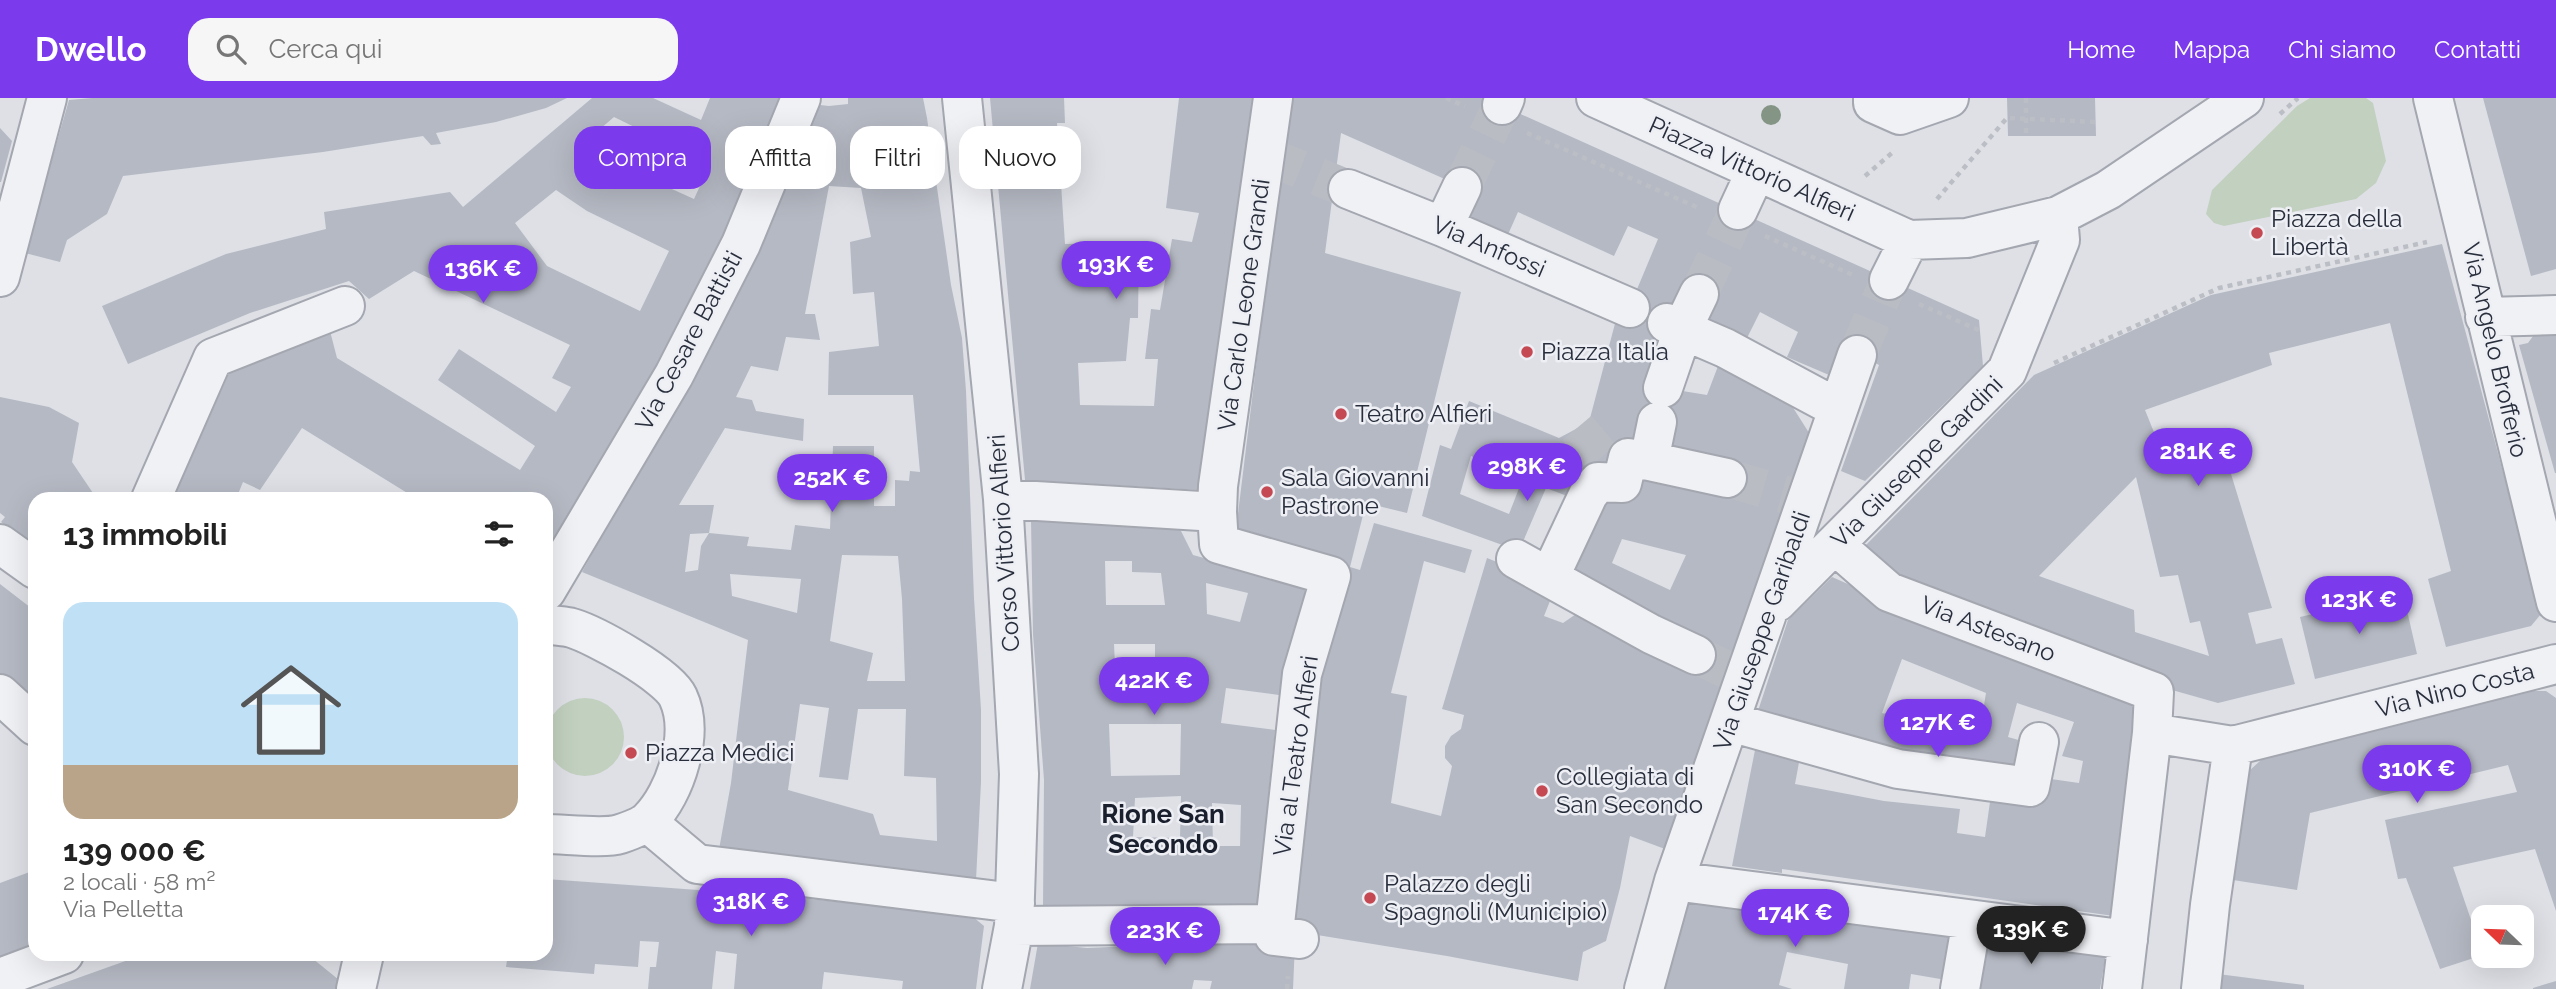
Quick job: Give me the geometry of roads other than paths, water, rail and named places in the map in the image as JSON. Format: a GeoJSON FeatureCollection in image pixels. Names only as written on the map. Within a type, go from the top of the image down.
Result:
{"type":"FeatureCollection","features":[{"type":"Feature","properties":{"kind":"street"},"geometry":{"type":"LineString","coordinates":[[0,277],[47,98]]}},
{"type":"Feature","properties":{"kind":"street","name":"Via Cesare Battisti"},"geometry":{"type":"LineString","coordinates":[[553,581],[674,375],[741,244],[801,98]]}},
{"type":"Feature","properties":{"kind":"street","name":"Corso Vittorio Alfieri"},"geometry":{"type":"LineString","coordinates":[[962,98],[1003,499],[1019,774],[1015,914],[1002,989]]}},
{"type":"Feature","properties":{"kind":"street","name":"Via Carlo Leone Grandi"},"geometry":{"type":"LineString","coordinates":[[1218,499],[1273,98]]}},
{"type":"Feature","properties":{"kind":"street","name":"Piazza Vittorio Alfieri"},"geometry":{"type":"LineString","coordinates":[[1596,98],[1909,240]]}},
{"type":"Feature","properties":{"kind":"street"},"geometry":{"type":"LineString","coordinates":[[1869,100],[1900,115],[1949,98]]}},
{"type":"Feature","properties":{"kind":"street"},"geometry":{"type":"LineString","coordinates":[[1889,279],[1909,240],[1967,238],[2058,216],[2108,190],[2244,98]]}},
{"type":"Feature","properties":{"kind":"street","name":"Via Angelo Brofferio"},"geometry":{"type":"LineString","coordinates":[[2433,98],[2556,602]]}},
{"type":"Feature","properties":{"kind":"street"},"geometry":{"type":"LineString","coordinates":[[1738,211],[1756,171]]}},
{"type":"Feature","properties":{"kind":"street"},"geometry":{"type":"LineString","coordinates":[[1443,227],[1462,187]]}},
{"type":"Feature","properties":{"kind":"street","name":"Via Anfossi"},"geometry":{"type":"LineString","coordinates":[[1348,188],[1630,308]]}},
{"type":"Feature","properties":{"kind":"street","name":"Via Giuseppe Gardini"},"geometry":{"type":"LineString","coordinates":[[1769,610],[2007,371],[2060,240],[2058,216]]}},
{"type":"Feature","properties":{"kind":"street"},"geometry":{"type":"LineString","coordinates":[[154,492],[213,358],[345,306]]}},
{"type":"Feature","properties":{"kind":"street"},"geometry":{"type":"LineString","coordinates":[[2485,317],[2556,315]]}},
{"type":"Feature","properties":{"kind":"street"},"geometry":{"type":"LineString","coordinates":[[1550,576],[1617,476],[1660,405],[1684,317],[1726,348],[1837,408]]}},
{"type":"Feature","properties":{"kind":"street","name":"Via Giuseppe Garibaldi"},"geometry":{"type":"LineString","coordinates":[[1644,989],[1674,881],[1730,722],[1722,668],[1769,610],[1799,498],[1857,355]]}},
{"type":"Feature","properties":{"kind":"street"},"geometry":{"type":"LineString","coordinates":[[1617,476],[1727,478]]}},
{"type":"Feature","properties":{"kind":"street"},"geometry":{"type":"LineString","coordinates":[[1003,499],[1218,499]]}},
{"type":"Feature","properties":{"kind":"street","name":"Via al Teatro Alfieri"},"geometry":{"type":"LineString","coordinates":[[1015,914],[1287,931],[1302,674],[1331,576],[1219,544],[1218,499]]}},
{"type":"Feature","properties":{"kind":"street"},"geometry":{"type":"LineString","coordinates":[[0,544],[28,564]]}},
{"type":"Feature","properties":{"kind":"street","name":"Via Astesano"},"geometry":{"type":"LineString","coordinates":[[1835,545],[1889,592],[2154,692],[2152,733]]}},
{"type":"Feature","properties":{"kind":"street"},"geometry":{"type":"LineString","coordinates":[[1516,559],[1550,576],[1604,610],[1722,668]]}},
{"type":"Feature","properties":{"kind":"street"},"geometry":{"type":"LineString","coordinates":[[553,625],[573,628],[627,655],[661,676],[678,696],[684,724],[683,754],[667,796],[648,822],[618,835],[553,834]]}},
{"type":"Feature","properties":{"kind":"street","name":"Via Nino Costa"},"geometry":{"type":"LineString","coordinates":[[2233,746],[2556,664]]}},
{"type":"Feature","properties":{"kind":"street"},"geometry":{"type":"LineString","coordinates":[[0,694],[28,720]]}},
{"type":"Feature","properties":{"kind":"street"},"geometry":{"type":"LineString","coordinates":[[1730,722],[1899,769],[2030,787],[2039,742]]}},
{"type":"Feature","properties":{"kind":"street"},"geometry":{"type":"LineString","coordinates":[[2122,989],[2152,733],[2233,746],[2201,989]]}},
{"type":"Feature","properties":{"kind":"street"},"geometry":{"type":"LineString","coordinates":[[648,822],[698,864],[1015,914]]}},
{"type":"Feature","properties":{"kind":"street"},"geometry":{"type":"LineString","coordinates":[[1674,881],[2128,940]]}},
{"type":"Feature","properties":{"kind":"street"},"geometry":{"type":"LineString","coordinates":[[1960,989],[1972,920]]}},
{"type":"Feature","properties":{"kind":"street"},"geometry":{"type":"LineString","coordinates":[[0,978],[45,961]]}},
{"type":"Feature","properties":{"kind":"street"},"geometry":{"type":"LineString","coordinates":[[356,989],[362,961]]}},
{"type":"Feature","properties":{"kind":"tunnel"},"geometry":{"type":"LineString","coordinates":[[1462,187],[1502,105]]}},
{"type":"Feature","properties":{"kind":"tunnel"},"geometry":{"type":"LineString","coordinates":[[1265,155],[1348,189]]}},
{"type":"Feature","properties":{"kind":"tunnel"},"geometry":{"type":"LineString","coordinates":[[1699,294],[1738,210]]}},
{"type":"Feature","properties":{"kind":"tunnel"},"geometry":{"type":"LineString","coordinates":[[1857,355],[1889,280]]}},
{"type":"Feature","properties":{"kind":"tunnel"},"geometry":{"type":"LineString","coordinates":[[1577,428],[1610,467]]}},
{"type":"Feature","properties":{"kind":"tunnel"},"geometry":{"type":"LineString","coordinates":[[1727,478],[1790,496]]}},
{"type":"Feature","properties":{"kind":"tunnel"},"geometry":{"type":"LineString","coordinates":[[1696,655],[1727,670]]}},
{"type":"Feature","properties":{"kind":"place","name":"Piazza della Libertà"},"geometry":{"type":"Point","coordinates":[2257,233]}},
{"type":"Feature","properties":{"kind":"place","name":"Piazza Italia"},"geometry":{"type":"Point","coordinates":[1527,352]}},
{"type":"Feature","properties":{"kind":"place","name":"Teatro Alfieri"},"geometry":{"type":"Point","coordinates":[1341,414]}},
{"type":"Feature","properties":{"kind":"place","name":"Sala Giovanni Pastrone"},"geometry":{"type":"Point","coordinates":[1267,492]}},
{"type":"Feature","properties":{"kind":"place","name":"Piazza Medici"},"geometry":{"type":"Point","coordinates":[631,753]}},
{"type":"Feature","properties":{"kind":"place","name":"Collegiata di San Secondo"},"geometry":{"type":"Point","coordinates":[1542,791]}},
{"type":"Feature","properties":{"kind":"place","name":"Palazzo degli Spagnoli (Municipio)"},"geometry":{"type":"Point","coordinates":[1370,898]}},
{"type":"Feature","properties":{"kind":"district","name":"Rione San Secondo"},"geometry":{"type":"Point","coordinates":[1163,829]}}]}
